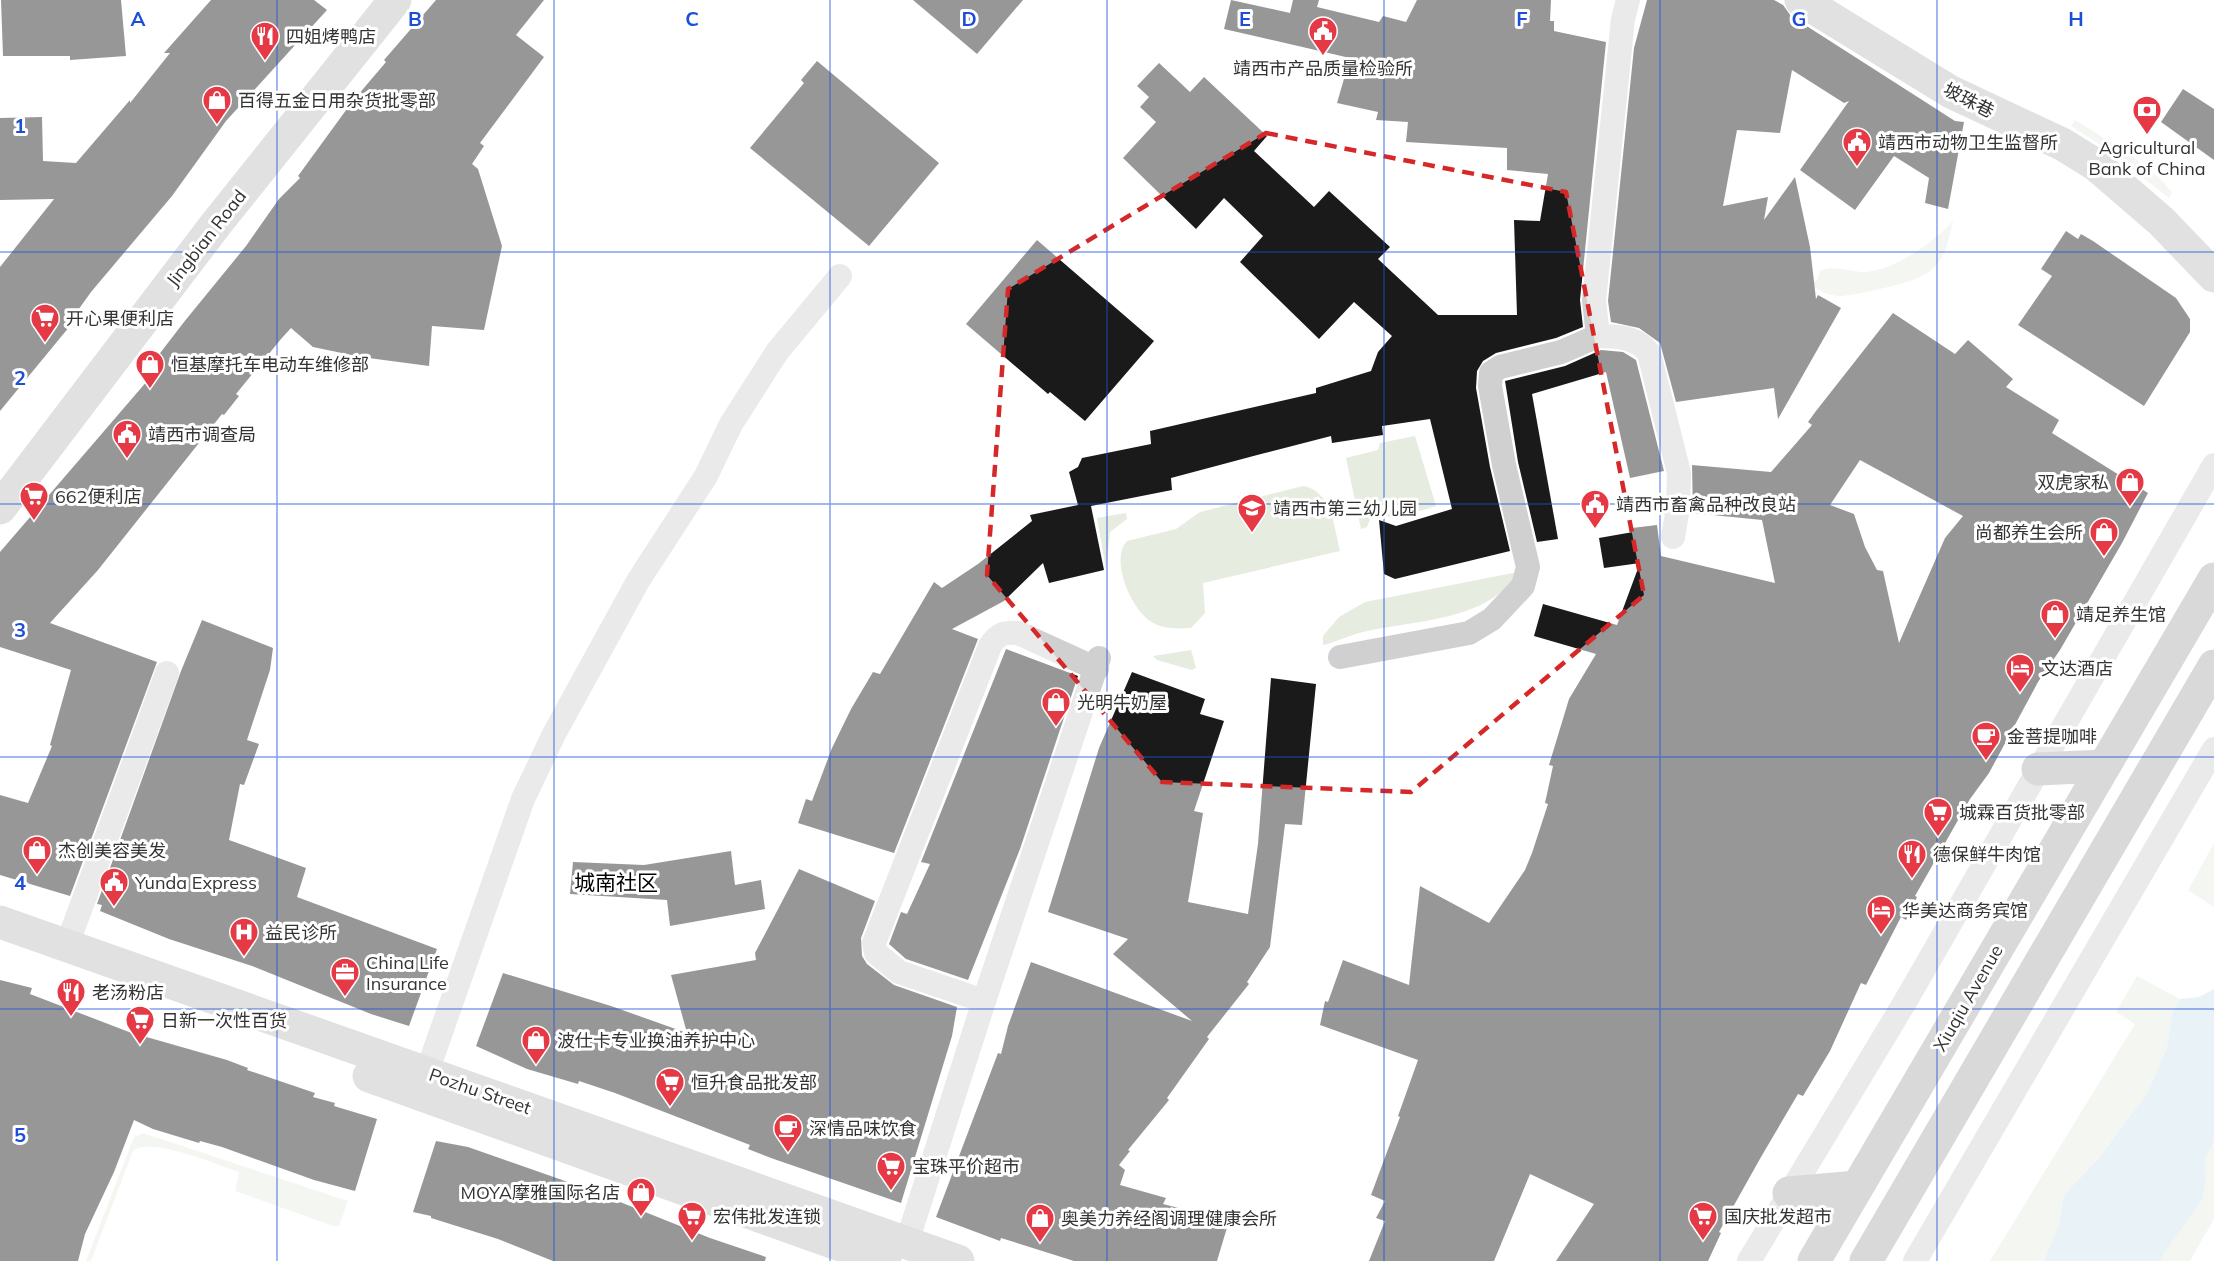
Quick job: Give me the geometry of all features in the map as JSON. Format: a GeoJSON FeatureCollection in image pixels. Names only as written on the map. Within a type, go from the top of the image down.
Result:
{"type":"FeatureCollection","features":[{"type":"Feature","properties":{"kind":"main road","name":"Jingbian Road"},"geometry":{"type":"LineString","coordinates":[[0,471],[194,220],[372,0]]}},
{"type":"Feature","properties":{"kind":"main road","name":"Jingbian Road"},"geometry":{"type":"LineString","coordinates":[[0,508],[216,224],[395,0]]}},
{"type":"Feature","properties":{"kind":"main road","name":"坡珠巷"},"geometry":{"type":"LineString","coordinates":[[1801,0],[1951,92],[2053,140],[2096,165],[2161,221],[2214,276]]}},
{"type":"Feature","properties":{"kind":"main road","name":"Xiuqiu Avenue"},"geometry":{"type":"LineString","coordinates":[[1814,1261],[2214,579]]}},
{"type":"Feature","properties":{"kind":"main road"},"geometry":{"type":"LineString","coordinates":[[1866,1261],[2214,666]]}},
{"type":"Feature","properties":{"kind":"main road"},"geometry":{"type":"LineString","coordinates":[[2038,769],[2104,766]]}},
{"type":"Feature","properties":{"kind":"main road","name":"Pozhu Street"},"geometry":{"type":"LineString","coordinates":[[0,922],[427,1072],[896,1252]]}},
{"type":"Feature","properties":{"kind":"main road","name":"Pozhu Street"},"geometry":{"type":"LineString","coordinates":[[0,944],[896,1252],[958,1261]]}},
{"type":"Feature","properties":{"kind":"main road"},"geometry":{"type":"LineString","coordinates":[[1789,1193],[1857,1187]]}},
{"type":"Feature","properties":{"kind":"street"},"geometry":{"type":"LineString","coordinates":[[1598,336],[1594,301],[1597,264],[1623,19],[1628,0]]}},
{"type":"Feature","properties":{"kind":"street"},"geometry":{"type":"LineString","coordinates":[[427,1072],[523,799],[555,734],[638,581],[706,476],[731,424],[777,352],[840,276]]}},
{"type":"Feature","properties":{"kind":"street"},"geometry":{"type":"LineString","coordinates":[[1340,657],[1469,633],[1492,619],[1523,586],[1528,567],[1504,465],[1490,386],[1491,373],[1500,367],[1572,348],[1598,336],[1617,336],[1642,344],[1649,353],[1678,473],[1678,507],[1673,537]]}},
{"type":"Feature","properties":{"kind":"street"},"geometry":{"type":"LineString","coordinates":[[1749,1261],[1905,1002],[2214,465]]}},
{"type":"Feature","properties":{"kind":"street"},"geometry":{"type":"LineString","coordinates":[[896,1252],[984,1001],[1098,663],[1018,633],[1004,632],[997,636],[990,646],[874,943],[876,953],[899,972],[984,1001]]}},
{"type":"Feature","properties":{"kind":"street"},"geometry":{"type":"LineString","coordinates":[[67,945],[167,673]]}},
{"type":"Feature","properties":{"kind":"street"},"geometry":{"type":"LineString","coordinates":[[1915,1261],[2214,749]]}},
{"type":"Feature","properties":{"kind":"highlighted area"},"geometry":{"type":"Polygon","coordinates":[[[1266,133],[1566,192],[1644,595],[1411,792],[1162,782],[987,575],[1008,289],[1266,133]]]}},
{"type":"Feature","properties":{"kind":"shaded area"},"geometry":{"type":"Polygon","coordinates":[[[2075,120],[2141,163],[2172,193],[2169,198],[2107,149],[2071,126],[2075,120]]]}},
{"type":"Feature","properties":{"kind":"shaded area"},"geometry":{"type":"Polygon","coordinates":[[[1953,221],[1940,260],[1923,275],[1887,287],[1840,296],[1824,293],[1811,284],[1818,279],[1820,271],[1825,269],[1873,271],[1898,262],[1923,247],[1953,221]]]}},
{"type":"Feature","properties":{"kind":"shaded area"},"geometry":{"type":"Polygon","coordinates":[[[1415,436],[1436,506],[1393,519],[1381,513],[1372,514],[1367,527],[1361,529],[1346,458],[1378,450],[1380,443],[1415,436]]]}},
{"type":"Feature","properties":{"kind":"shaded area"},"geometry":{"type":"Polygon","coordinates":[[[1303,486],[1313,489],[1326,502],[1340,551],[1203,583],[1205,613],[1191,628],[1170,628],[1155,624],[1143,614],[1129,595],[1121,560],[1122,549],[1127,541],[1176,529],[1200,512],[1303,486]]]}},
{"type":"Feature","properties":{"kind":"shaded area"},"geometry":{"type":"Polygon","coordinates":[[[1126,513],[1127,519],[1110,532],[1106,569],[1097,518],[1126,513]]]}},
{"type":"Feature","properties":{"kind":"shaded area"},"geometry":{"type":"Polygon","coordinates":[[[1518,572],[1505,588],[1488,601],[1469,610],[1426,621],[1363,632],[1323,645],[1323,636],[1339,617],[1365,602],[1518,572]]]}},
{"type":"Feature","properties":{"kind":"shaded area"},"geometry":{"type":"Polygon","coordinates":[[[1191,650],[1196,668],[1192,670],[1157,660],[1153,656],[1191,650]]]}},
{"type":"Feature","properties":{"kind":"shaded area"},"geometry":{"type":"Polygon","coordinates":[[[2214,843],[2214,907],[2188,890],[2214,843]]]}},
{"type":"Feature","properties":{"kind":"shaded area"},"geometry":{"type":"Polygon","coordinates":[[[2137,976],[2180,999],[2172,1013],[2167,1047],[2148,1092],[2099,1158],[2064,1195],[2059,1224],[2044,1261],[1990,1261],[2135,1024],[2116,1012],[2137,976]]]}},
{"type":"Feature","properties":{"kind":"shaded area"},"geometry":{"type":"Polygon","coordinates":[[[143,1133],[348,1201],[339,1226],[333,1226],[235,1191],[239,1172],[184,1153],[142,1147],[133,1151],[91,1261],[86,1261],[134,1137],[143,1133]]]}},
{"type":"Feature","properties":{"kind":"shaded area"},"geometry":{"type":"Polygon","coordinates":[[[2214,1141],[2214,1219],[2190,1261],[2159,1261],[2202,1200],[2206,1179],[2205,1160],[2214,1141]]]}},
{"type":"Feature","properties":{"kind":"water"},"geometry":{"type":"Polygon","coordinates":[[[2214,989],[2214,1141],[2205,1160],[2206,1179],[2202,1200],[2159,1261],[2044,1261],[2059,1224],[2064,1195],[2099,1158],[2148,1092],[2167,1047],[2172,1013],[2180,999],[2199,997],[2214,989]]]}},
{"type":"Feature","properties":{"kind":"building"},"geometry":{"type":"Polygon","coordinates":[[[1,0],[121,0],[126,56],[70,60],[70,56],[3,56],[1,0]]]}},
{"type":"Feature","properties":{"kind":"building"},"geometry":{"type":"Polygon","coordinates":[[[211,0],[314,0],[327,10],[226,121],[172,196],[91,292],[76,313],[79,315],[0,411],[0,267],[54,199],[0,200],[0,118],[42,117],[43,161],[76,163],[130,100],[130,103],[170,53],[164,53],[211,0]]]}},
{"type":"Feature","properties":{"kind":"building"},"geometry":{"type":"Polygon","coordinates":[[[436,0],[544,0],[516,35],[544,57],[480,143],[484,146],[472,164],[478,169],[502,246],[484,330],[432,326],[429,366],[361,357],[313,347],[291,328],[281,339],[236,394],[239,396],[224,415],[222,414],[98,570],[50,623],[157,662],[70,896],[0,875],[0,795],[28,803],[52,746],[50,745],[71,670],[0,647],[0,552],[160,366],[154,361],[246,246],[279,199],[300,178],[298,176],[352,102],[386,62],[384,60],[436,0]]]}},
{"type":"Feature","properties":{"kind":"building"},"geometry":{"type":"Polygon","coordinates":[[[913,0],[1023,0],[977,54],[913,0]]]}},
{"type":"Feature","properties":{"kind":"building"},"geometry":{"type":"Polygon","coordinates":[[[1231,0],[1290,13],[1293,0],[1319,0],[1317,7],[1379,22],[1383,16],[1406,22],[1417,0],[1551,0],[1550,21],[1554,21],[1554,31],[1606,42],[1580,300],[1583,327],[1556,338],[1496,353],[1483,361],[1477,371],[1476,388],[1490,467],[1510,551],[1395,579],[1384,574],[1379,520],[1396,526],[1452,509],[1430,419],[1382,426],[1383,435],[1332,443],[1331,436],[1171,478],[1172,490],[1091,506],[1104,570],[1049,583],[1043,563],[1004,601],[952,629],[978,639],[894,853],[798,823],[806,799],[812,801],[832,748],[851,709],[873,672],[880,674],[934,582],[942,588],[978,564],[1032,521],[1030,515],[1078,505],[1069,472],[1078,467],[1082,458],[1151,444],[1150,431],[1316,393],[1316,388],[1371,371],[1378,352],[1392,336],[1354,302],[1319,339],[1240,262],[1263,236],[1224,198],[1196,229],[1123,158],[1156,122],[1140,107],[1149,97],[1137,86],[1159,63],[1190,92],[1204,77],[1267,136],[1254,151],[1314,207],[1329,191],[1390,247],[1378,259],[1438,315],[1517,315],[1514,220],[1540,221],[1548,174],[1507,170],[1507,148],[1406,142],[1408,122],[1376,120],[1378,112],[1337,103],[1350,58],[1224,29],[1231,0]]]}},
{"type":"Feature","properties":{"kind":"building"},"geometry":{"type":"Polygon","coordinates":[[[1647,0],[1774,0],[1783,5],[1791,16],[1955,121],[1964,122],[1948,209],[1925,203],[1929,178],[1894,156],[1855,210],[1800,170],[1849,101],[1844,103],[1792,70],[1780,133],[1737,130],[1723,206],[1768,197],[1764,220],[1795,177],[1810,247],[1816,299],[1818,295],[1841,308],[1778,419],[1774,388],[1676,402],[1660,343],[1639,328],[1611,322],[1608,301],[1634,48],[1647,0]]]}},
{"type":"Feature","properties":{"kind":"building"},"geometry":{"type":"Polygon","coordinates":[[[817,61],[939,163],[869,246],[750,148],[804,83],[801,80],[817,61]]]}},
{"type":"Feature","properties":{"kind":"building"},"geometry":{"type":"Polygon","coordinates":[[[2183,89],[2214,109],[2214,160],[2161,122],[2183,89]]]}},
{"type":"Feature","properties":{"kind":"building"},"geometry":{"type":"Polygon","coordinates":[[[2066,231],[2078,239],[2081,234],[2093,241],[2176,298],[2190,319],[2190,332],[2144,406],[2018,325],[2052,276],[2041,269],[2066,231]]]}},
{"type":"Feature","properties":{"kind":"building"},"geometry":{"type":"Polygon","coordinates":[[[1037,240],[1154,341],[1085,421],[1050,392],[1048,394],[966,324],[1037,240]]]}},
{"type":"Feature","properties":{"kind":"building"},"geometry":{"type":"Polygon","coordinates":[[[1893,313],[1955,354],[1968,340],[2013,379],[2006,387],[2059,420],[2052,433],[2148,493],[2122,543],[2060,650],[2038,682],[1989,773],[1970,799],[1915,896],[1917,897],[1906,920],[1901,917],[1866,985],[1861,983],[1830,1051],[1803,1096],[1798,1094],[1761,1157],[1719,1232],[1721,1233],[1708,1261],[1556,1261],[1594,1204],[1530,1174],[1494,1261],[1369,1261],[1385,1221],[1376,1218],[1385,1201],[1371,1195],[1418,1060],[1320,1025],[1325,1001],[1328,1002],[1343,960],[1409,985],[1420,886],[1489,923],[1525,870],[1532,853],[1548,804],[1545,803],[1553,766],[1549,765],[1569,699],[1596,654],[1534,636],[1543,604],[1617,625],[1640,563],[1604,568],[1599,538],[1633,532],[1632,528],[1657,525],[1661,556],[1775,583],[1762,520],[1693,513],[1692,465],[1771,472],[1812,425],[1808,422],[1893,313]],[[1860,460],[1830,505],[1854,514],[1865,547],[1877,570],[1883,571],[1899,643],[1945,538],[1963,516],[1860,460]]]}},
{"type":"Feature","properties":{"kind":"building"},"geometry":{"type":"Polygon","coordinates":[[[1601,350],[1623,352],[1636,360],[1664,471],[1630,478],[1606,372],[1532,394],[1558,539],[1537,542],[1518,462],[1505,381],[1565,366],[1601,350]]]}},
{"type":"Feature","properties":{"kind":"building"},"geometry":{"type":"Polygon","coordinates":[[[202,620],[273,648],[270,670],[247,740],[259,744],[244,785],[240,784],[229,840],[306,868],[297,897],[437,949],[409,1026],[371,1014],[252,966],[169,939],[100,911],[102,905],[97,904],[181,671],[202,620]]]}},
{"type":"Feature","properties":{"kind":"building"},"geometry":{"type":"Polygon","coordinates":[[[1006,649],[1078,676],[1020,849],[968,980],[906,959],[889,944],[901,912],[907,914],[930,864],[921,862],[1006,649]]]}},
{"type":"Feature","properties":{"kind":"building"},"geometry":{"type":"Polygon","coordinates":[[[1132,672],[1205,699],[1200,714],[1224,721],[1194,811],[1203,813],[1188,902],[1248,914],[1258,844],[1271,678],[1316,684],[1302,825],[1285,824],[1270,947],[1247,982],[1249,984],[1207,1037],[1209,1039],[1167,1098],[1169,1100],[1128,1150],[1130,1151],[1119,1165],[1125,1170],[1120,1185],[1166,1198],[1163,1204],[1229,1221],[1217,1261],[1074,1261],[1001,1238],[1000,1241],[936,1217],[998,1053],[1001,1054],[1008,1026],[1031,962],[1192,1021],[1113,954],[1128,939],[1048,912],[1099,748],[1132,672]]]}},
{"type":"Feature","properties":{"kind":"building"},"geometry":{"type":"Polygon","coordinates":[[[731,851],[735,885],[761,880],[765,909],[670,926],[667,900],[570,894],[573,862],[644,865],[731,851]]]}},
{"type":"Feature","properties":{"kind":"building"},"geometry":{"type":"Polygon","coordinates":[[[799,869],[875,901],[861,938],[862,956],[867,964],[894,985],[957,1007],[952,1036],[901,1203],[771,1158],[748,1149],[750,1145],[615,1093],[579,1081],[578,1084],[527,1069],[476,1046],[503,973],[611,1006],[687,1033],[671,975],[756,960],[755,953],[799,869]]]}},
{"type":"Feature","properties":{"kind":"building"},"geometry":{"type":"Polygon","coordinates":[[[0,980],[32,988],[30,994],[129,1032],[227,1060],[248,1068],[247,1070],[315,1093],[313,1097],[335,1103],[334,1106],[377,1119],[355,1191],[314,1180],[222,1147],[200,1141],[199,1143],[153,1129],[134,1120],[114,1172],[85,1234],[78,1261],[0,1261],[0,980]]]}},
{"type":"Feature","properties":{"kind":"building"},"geometry":{"type":"Polygon","coordinates":[[[436,1141],[468,1147],[585,1188],[710,1238],[766,1257],[765,1261],[553,1261],[498,1239],[413,1212],[436,1141]]]}},
{"type":"Feature","properties":{"kind":"place","name":"靖西市产品质量检验所"},"geometry":{"type":"Point","coordinates":[1323,56]}},
{"type":"Feature","properties":{"kind":"place","name":"四姐烤鸭店"},"geometry":{"type":"Point","coordinates":[265,62]}},
{"type":"Feature","properties":{"kind":"place","name":"百得五金日用杂货批零部"},"geometry":{"type":"Point","coordinates":[217,126]}},
{"type":"Feature","properties":{"kind":"place","name":"Agricultural Bank of China"},"geometry":{"type":"Point","coordinates":[2147,136]}},
{"type":"Feature","properties":{"kind":"place","name":"靖西市动物卫生监督所"},"geometry":{"type":"Point","coordinates":[1857,168]}},
{"type":"Feature","properties":{"kind":"place","name":"开心果便利店"},"geometry":{"type":"Point","coordinates":[45,344]}},
{"type":"Feature","properties":{"kind":"place","name":"恒基摩托车电动车维修部"},"geometry":{"type":"Point","coordinates":[150,390]}},
{"type":"Feature","properties":{"kind":"place","name":"靖西市调查局"},"geometry":{"type":"Point","coordinates":[127,460]}},
{"type":"Feature","properties":{"kind":"place","name":"双虎家私"},"geometry":{"type":"Point","coordinates":[2130,508]}},
{"type":"Feature","properties":{"kind":"place","name":"662便利店"},"geometry":{"type":"Point","coordinates":[34,522]}},
{"type":"Feature","properties":{"kind":"place","name":"靖西市畜禽品种改良站"},"geometry":{"type":"Point","coordinates":[1595,530]}},
{"type":"Feature","properties":{"kind":"place","name":"靖西市第三幼儿园"},"geometry":{"type":"Point","coordinates":[1252,534]}},
{"type":"Feature","properties":{"kind":"place","name":"尚都养生会所"},"geometry":{"type":"Point","coordinates":[2104,558]}},
{"type":"Feature","properties":{"kind":"place","name":"靖足养生馆"},"geometry":{"type":"Point","coordinates":[2055,640]}},
{"type":"Feature","properties":{"kind":"place","name":"文达酒店"},"geometry":{"type":"Point","coordinates":[2020,694]}},
{"type":"Feature","properties":{"kind":"place","name":"光明牛奶屋"},"geometry":{"type":"Point","coordinates":[1056,728]}},
{"type":"Feature","properties":{"kind":"place","name":"金菩提咖啡"},"geometry":{"type":"Point","coordinates":[1986,762]}},
{"type":"Feature","properties":{"kind":"place","name":"城霖百货批零部"},"geometry":{"type":"Point","coordinates":[1938,838]}},
{"type":"Feature","properties":{"kind":"place","name":"杰创美容美发"},"geometry":{"type":"Point","coordinates":[37,876]}},
{"type":"Feature","properties":{"kind":"place","name":"德保鲜牛肉馆"},"geometry":{"type":"Point","coordinates":[1912,880]}},
{"type":"Feature","properties":{"kind":"place","name":"Yunda Express"},"geometry":{"type":"Point","coordinates":[114,908]}},
{"type":"Feature","properties":{"kind":"place","name":"华美达商务宾馆"},"geometry":{"type":"Point","coordinates":[1881,936]}},
{"type":"Feature","properties":{"kind":"place","name":"益民诊所"},"geometry":{"type":"Point","coordinates":[244,958]}},
{"type":"Feature","properties":{"kind":"place","name":"China Life Insurance"},"geometry":{"type":"Point","coordinates":[345,998]}},
{"type":"Feature","properties":{"kind":"place","name":"老汤粉店"},"geometry":{"type":"Point","coordinates":[71,1018]}},
{"type":"Feature","properties":{"kind":"place","name":"日新一次性百货"},"geometry":{"type":"Point","coordinates":[140,1046]}},
{"type":"Feature","properties":{"kind":"place","name":"波仕卡专业换油养护中心"},"geometry":{"type":"Point","coordinates":[536,1066]}},
{"type":"Feature","properties":{"kind":"place","name":"恒升食品批发部"},"geometry":{"type":"Point","coordinates":[670,1108]}},
{"type":"Feature","properties":{"kind":"place","name":"深情品味饮食"},"geometry":{"type":"Point","coordinates":[788,1154]}},
{"type":"Feature","properties":{"kind":"place","name":"宝珠平价超市"},"geometry":{"type":"Point","coordinates":[891,1192]}},
{"type":"Feature","properties":{"kind":"place","name":"MOYA摩雅国际名店"},"geometry":{"type":"Point","coordinates":[641,1218]}},
{"type":"Feature","properties":{"kind":"place","name":"宏伟批发连锁"},"geometry":{"type":"Point","coordinates":[692,1242]}},
{"type":"Feature","properties":{"kind":"place","name":"国庆批发超市"},"geometry":{"type":"Point","coordinates":[1703,1242]}},
{"type":"Feature","properties":{"kind":"place","name":"奥美力养经阁调理健康会所"},"geometry":{"type":"Point","coordinates":[1040,1244]}},
{"type":"Feature","properties":{"kind":"district","name":"城南社区"},"geometry":{"type":"Point","coordinates":[616,882]}}]}
